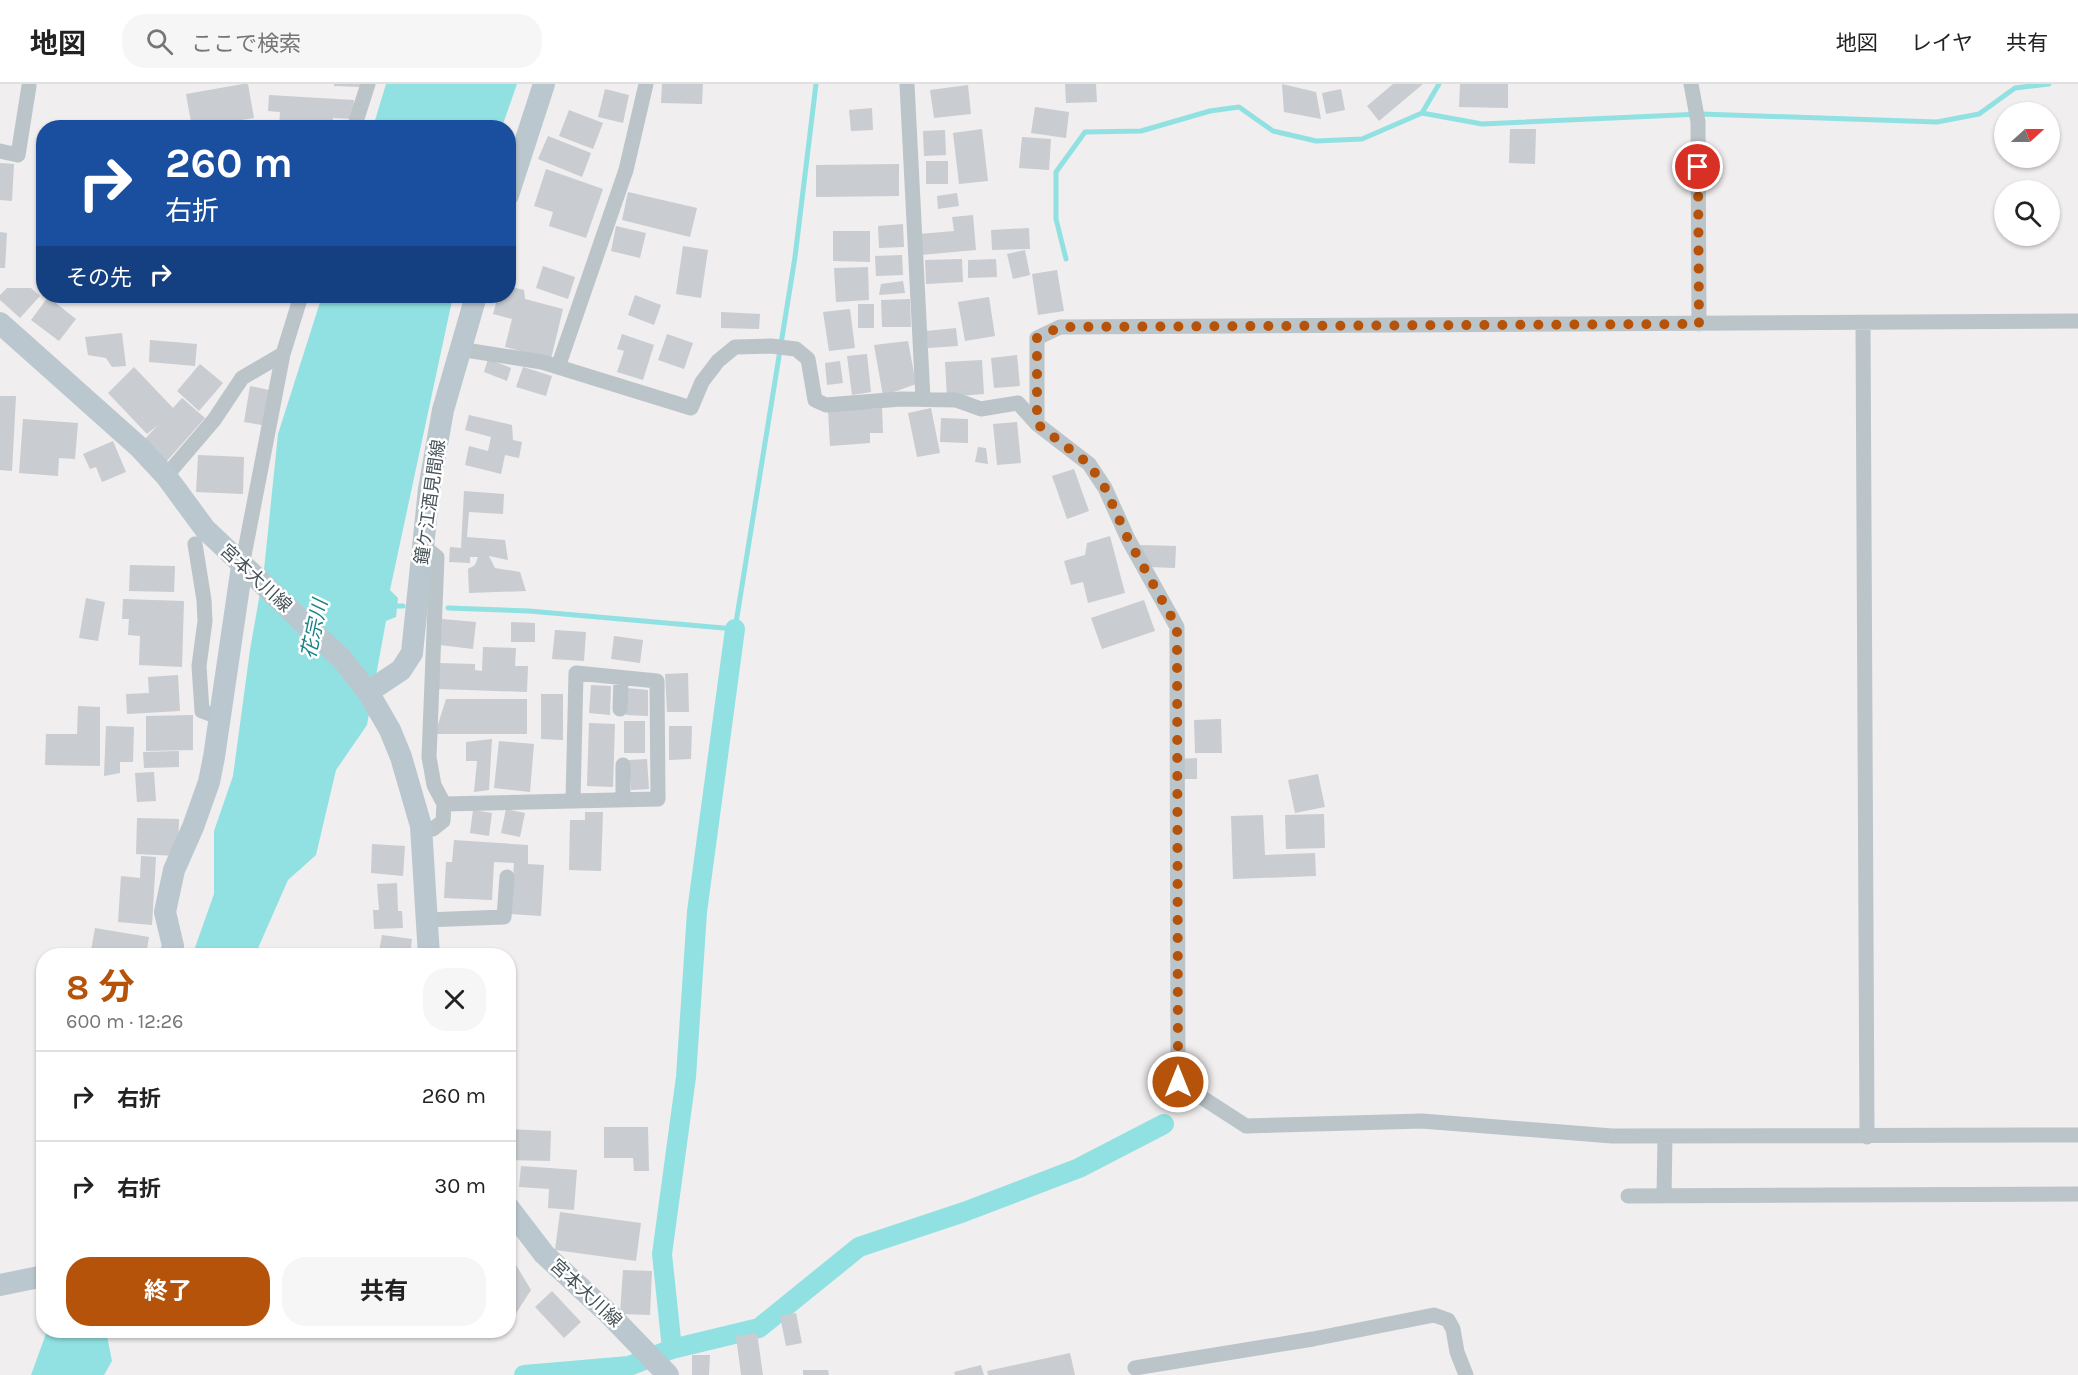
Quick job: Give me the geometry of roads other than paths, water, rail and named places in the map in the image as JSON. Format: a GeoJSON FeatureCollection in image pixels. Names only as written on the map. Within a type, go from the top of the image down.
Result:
{"type":"FeatureCollection","features":[{"type":"Feature","properties":{"kind":"main road"},"geometry":{"type":"LineString","coordinates":[[516,170],[544,84]]}},
{"type":"Feature","properties":{"kind":"main road","name":"鐘ケ江酒見間線"},"geometry":{"type":"LineString","coordinates":[[376,695],[401,670],[412,653],[429,489],[443,410],[459,349],[475,303]]}},
{"type":"Feature","properties":{"kind":"main road","name":"宮本大川線"},"geometry":{"type":"LineString","coordinates":[[0,323],[140,447],[166,476],[205,529],[342,659],[376,695],[401,757],[421,826],[428,948]]}},
{"type":"Feature","properties":{"kind":"main road"},"geometry":{"type":"LineString","coordinates":[[172,948],[165,912],[174,870],[209,782],[248,571]]}},
{"type":"Feature","properties":{"kind":"main road","name":"宮本大川線"},"geometry":{"type":"LineString","coordinates":[[516,1217],[544,1254],[610,1315],[668,1375]]}},
{"type":"Feature","properties":{"kind":"main road"},"geometry":{"type":"LineString","coordinates":[[0,1285],[36,1278]]}},
{"type":"Feature","properties":{"kind":"street"},"geometry":{"type":"LineString","coordinates":[[357,120],[368,84]]}},
{"type":"Feature","properties":{"kind":"street"},"geometry":{"type":"LineString","coordinates":[[558,367],[626,170],[646,84]]}},
{"type":"Feature","properties":{"kind":"street"},"geometry":{"type":"LineString","coordinates":[[907,84],[923,399]]}},
{"type":"Feature","properties":{"kind":"street"},"geometry":{"type":"LineString","coordinates":[[1691,84],[1698,122],[1699,324]]}},
{"type":"Feature","properties":{"kind":"street"},"geometry":{"type":"LineString","coordinates":[[0,151],[18,155],[28,86]]}},
{"type":"Feature","properties":{"kind":"street"},"geometry":{"type":"LineString","coordinates":[[248,571],[283,354],[300,303]]}},
{"type":"Feature","properties":{"kind":"street"},"geometry":{"type":"LineString","coordinates":[[1037,424],[1037,338],[1060,327],[2078,321]]}},
{"type":"Feature","properties":{"kind":"street"},"geometry":{"type":"LineString","coordinates":[[1863,323],[1867,1137]]}},
{"type":"Feature","properties":{"kind":"street"},"geometry":{"type":"LineString","coordinates":[[459,349],[542,362],[691,408],[702,382],[718,361],[735,347],[771,346],[796,349],[808,358],[815,400],[826,405],[901,399],[956,400],[981,410],[1018,403],[1037,424],[1089,464],[1105,488],[1128,539],[1177,627],[1178,1082],[1246,1126],[1422,1121],[1612,1136],[2078,1135]]}},
{"type":"Feature","properties":{"kind":"street"},"geometry":{"type":"LineString","coordinates":[[166,476],[214,420],[242,378],[283,354]]}},
{"type":"Feature","properties":{"kind":"street"},"geometry":{"type":"LineString","coordinates":[[195,544],[205,621],[199,666],[202,711],[221,718]]}},
{"type":"Feature","properties":{"kind":"street"},"geometry":{"type":"LineString","coordinates":[[421,826],[433,829],[443,821],[444,804],[434,785],[429,757],[437,557],[422,545]]}},
{"type":"Feature","properties":{"kind":"street"},"geometry":{"type":"LineString","coordinates":[[444,804],[623,800],[658,799],[657,681],[576,673],[573,801]]}},
{"type":"Feature","properties":{"kind":"street"},"geometry":{"type":"LineString","coordinates":[[620,710],[621,678]]}},
{"type":"Feature","properties":{"kind":"street"},"geometry":{"type":"LineString","coordinates":[[623,765],[623,800]]}},
{"type":"Feature","properties":{"kind":"street"},"geometry":{"type":"LineString","coordinates":[[425,920],[504,917],[507,877]]}},
{"type":"Feature","properties":{"kind":"street"},"geometry":{"type":"LineString","coordinates":[[1664,1196],[1665,1136]]}},
{"type":"Feature","properties":{"kind":"street"},"geometry":{"type":"LineString","coordinates":[[1628,1196],[2078,1194]]}},
{"type":"Feature","properties":{"kind":"street"},"geometry":{"type":"LineString","coordinates":[[1135,1368],[1313,1339],[1434,1315],[1448,1320],[1453,1329],[1457,1352],[1466,1375]]}},
{"type":"Feature","properties":{"kind":"water"},"geometry":{"type":"Polygon","coordinates":[[[386,84],[517,84],[504,120],[375,120],[386,84]]]}},
{"type":"Feature","properties":{"kind":"water","name":"花宗川"},"geometry":{"type":"Polygon","coordinates":[[[320,303],[452,303],[390,590],[398,598],[396,617],[386,621],[367,725],[336,770],[316,855],[288,880],[258,948],[195,948],[214,894],[214,831],[233,776],[250,650],[264,570],[278,434],[320,303]]]}},
{"type":"Feature","properties":{"kind":"water"},"geometry":{"type":"Polygon","coordinates":[[[44,1338],[107,1338],[112,1361],[104,1375],[31,1375],[44,1338]]]}},
{"type":"Feature","properties":{"kind":"waterway"},"geometry":{"type":"LineString","coordinates":[[448,608],[529,611],[735,629],[795,257],[816,84]]}},
{"type":"Feature","properties":{"kind":"waterway"},"geometry":{"type":"LineString","coordinates":[[1066,259],[1056,219],[1056,172],[1085,132],[1141,131],[1210,111],[1239,107],[1273,131],[1316,141],[1362,139],[1422,113],[1439,84]]}},
{"type":"Feature","properties":{"kind":"waterway"},"geometry":{"type":"LineString","coordinates":[[1422,113],[1482,124],[1701,114],[1937,122],[1979,114],[2015,88],[2049,84]]}},
{"type":"Feature","properties":{"kind":"waterway"},"geometry":{"type":"LineString","coordinates":[[390,606],[403,606]]}},
{"type":"Feature","properties":{"kind":"waterway"},"geometry":{"type":"LineString","coordinates":[[672,1349],[662,1254],[686,1077],[697,912],[735,629]]}},
{"type":"Feature","properties":{"kind":"waterway"},"geometry":{"type":"LineString","coordinates":[[524,1375],[629,1366],[672,1349],[759,1328],[859,1247],[964,1212],[1079,1168],[1164,1124]]}}]}
